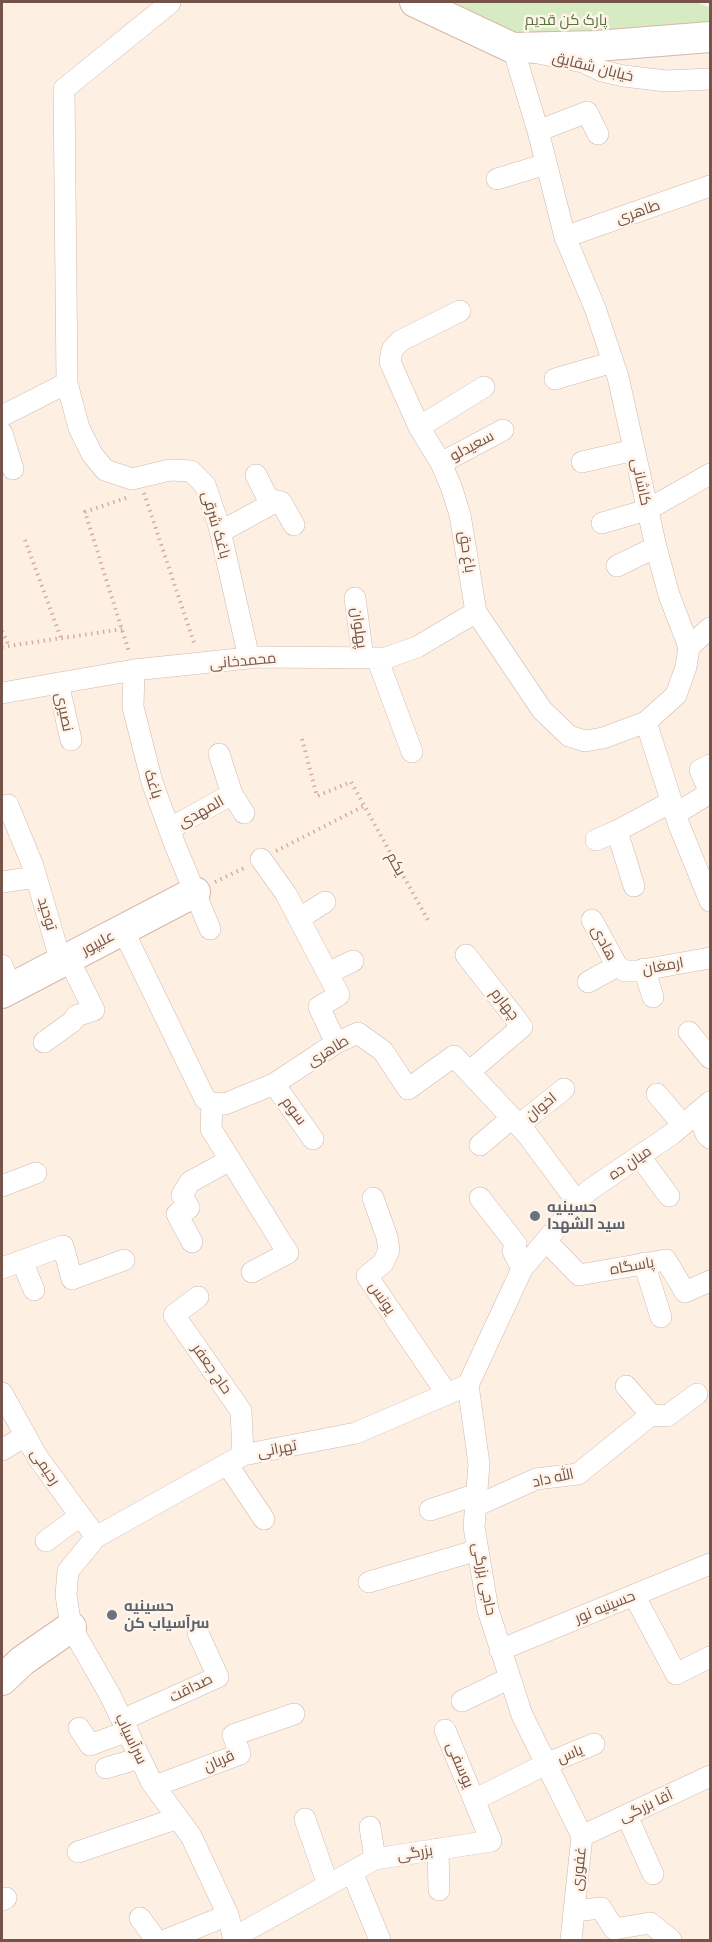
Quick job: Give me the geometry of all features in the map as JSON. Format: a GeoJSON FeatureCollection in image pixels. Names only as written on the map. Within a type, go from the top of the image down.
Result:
{"type":"FeatureCollection","features":[{"type":"Feature","properties":{"kind":"main road"},"geometry":{"type":"LineString","coordinates":[[417,2],[513,48],[597,46],[711,37]]}},
{"type":"Feature","properties":{"kind":"main road","name":"علیپور"},"geometry":{"type":"LineString","coordinates":[[5,982],[65,960],[195,892]]}},
{"type":"Feature","properties":{"kind":"main road"},"geometry":{"type":"LineString","coordinates":[[2,1680],[22,1661],[71,1627]]}},
{"type":"Feature","properties":{"kind":"street"},"geometry":{"type":"LineString","coordinates":[[2,416],[67,384],[64,89],[169,2]]}},
{"type":"Feature","properties":{"kind":"street","name":"خیابان شقایق"},"geometry":{"type":"LineString","coordinates":[[513,48],[583,62],[624,76],[666,81],[711,79]]}},
{"type":"Feature","properties":{"kind":"street","name":"کاشانی"},"geometry":{"type":"LineString","coordinates":[[513,48],[538,131],[565,237],[595,308],[613,362],[656,547],[669,595],[689,647]]}},
{"type":"Feature","properties":{"kind":"street"},"geometry":{"type":"LineString","coordinates":[[538,131],[587,112],[598,134]]}},
{"type":"Feature","properties":{"kind":"street"},"geometry":{"type":"LineString","coordinates":[[497,180],[546,164]]}},
{"type":"Feature","properties":{"kind":"street","name":"طاهری"},"geometry":{"type":"LineString","coordinates":[[565,237],[711,186]]}},
{"type":"Feature","properties":{"kind":"street","name":"باغ حق"},"geometry":{"type":"LineString","coordinates":[[460,311],[400,341],[393,350],[390,362],[419,427],[441,463],[452,489],[460,515],[476,612],[542,710],[570,736],[585,741],[603,738],[646,722]]}},
{"type":"Feature","properties":{"kind":"street"},"geometry":{"type":"LineString","coordinates":[[555,380],[613,362]]}},
{"type":"Feature","properties":{"kind":"street","name":"باغک شرقی"},"geometry":{"type":"LineString","coordinates":[[67,384],[79,428],[92,454],[105,470],[132,479],[170,470],[191,471],[205,485],[220,532],[249,658]]}},
{"type":"Feature","properties":{"kind":"street"},"geometry":{"type":"LineString","coordinates":[[419,427],[484,387]]}},
{"type":"Feature","properties":{"kind":"street","name":"سعیدلو"},"geometry":{"type":"LineString","coordinates":[[441,463],[503,430]]}},
{"type":"Feature","properties":{"kind":"street"},"geometry":{"type":"LineString","coordinates":[[2,433],[13,469]]}},
{"type":"Feature","properties":{"kind":"street"},"geometry":{"type":"LineString","coordinates":[[582,462],[634,450]]}},
{"type":"Feature","properties":{"kind":"street"},"geometry":{"type":"LineString","coordinates":[[602,523],[647,510],[711,474]]}},
{"type":"Feature","properties":{"kind":"street"},"geometry":{"type":"LineString","coordinates":[[256,475],[268,499],[281,502],[294,525]]}},
{"type":"Feature","properties":{"kind":"street"},"geometry":{"type":"LineString","coordinates":[[220,532],[276,501]]}},
{"type":"Feature","properties":{"kind":"street"},"geometry":{"type":"LineString","coordinates":[[617,566],[656,547]]}},
{"type":"Feature","properties":{"kind":"street","name":"پهلوان"},"geometry":{"type":"LineString","coordinates":[[355,598],[370,658],[412,752]]}},
{"type":"Feature","properties":{"kind":"street","name":"محمدخانی"},"geometry":{"type":"LineString","coordinates":[[2,693],[134,670],[201,665],[249,658],[386,658],[417,646],[476,612]]}},
{"type":"Feature","properties":{"kind":"street"},"geometry":{"type":"LineString","coordinates":[[711,628],[689,647],[686,667],[676,695],[646,722],[673,808],[711,901]]}},
{"type":"Feature","properties":{"kind":"street","name":"باغک"},"geometry":{"type":"LineString","coordinates":[[134,670],[133,707],[152,782],[210,928]]}},
{"type":"Feature","properties":{"kind":"street","name":"نصیری"},"geometry":{"type":"LineString","coordinates":[[58,683],[71,740]]}},
{"type":"Feature","properties":{"kind":"street"},"geometry":{"type":"LineString","coordinates":[[219,754],[232,795],[244,813]]}},
{"type":"Feature","properties":{"kind":"street"},"geometry":{"type":"LineString","coordinates":[[597,840],[710,793],[700,770],[711,765]]}},
{"type":"Feature","properties":{"kind":"street","name":"المهدی"},"geometry":{"type":"LineString","coordinates":[[169,829],[232,795]]}},
{"type":"Feature","properties":{"kind":"street","name":"توحید"},"geometry":{"type":"LineString","coordinates":[[8,805],[65,960],[94,1010],[76,1016],[72,1022],[44,1042]]}},
{"type":"Feature","properties":{"kind":"street"},"geometry":{"type":"LineString","coordinates":[[617,831],[634,886]]}},
{"type":"Feature","properties":{"kind":"street"},"geometry":{"type":"LineString","coordinates":[[261,859],[300,918],[339,995],[318,1007],[336,1043]]}},
{"type":"Feature","properties":{"kind":"street"},"geometry":{"type":"LineString","coordinates":[[2,882],[34,872]]}},
{"type":"Feature","properties":{"kind":"street"},"geometry":{"type":"LineString","coordinates":[[300,918],[325,902]]}},
{"type":"Feature","properties":{"kind":"street","name":"هادی"},"geometry":{"type":"LineString","coordinates":[[592,920],[617,966]]}},
{"type":"Feature","properties":{"kind":"street"},"geometry":{"type":"LineString","coordinates":[[123,930],[205,1099],[212,1103],[211,1129],[288,1253],[252,1272]]}},
{"type":"Feature","properties":{"kind":"street","name":"چهارم"},"geometry":{"type":"LineString","coordinates":[[466,955],[522,1027],[469,1072]]}},
{"type":"Feature","properties":{"kind":"street","name":"ارمغان"},"geometry":{"type":"LineString","coordinates":[[617,966],[625,971],[711,958]]}},
{"type":"Feature","properties":{"kind":"street"},"geometry":{"type":"LineString","coordinates":[[328,973],[353,961]]}},
{"type":"Feature","properties":{"kind":"street"},"geometry":{"type":"LineString","coordinates":[[588,982],[617,966]]}},
{"type":"Feature","properties":{"kind":"street"},"geometry":{"type":"LineString","coordinates":[[644,969],[653,997]]}},
{"type":"Feature","properties":{"kind":"street"},"geometry":{"type":"LineString","coordinates":[[689,1032],[711,1058]]}},
{"type":"Feature","properties":{"kind":"street","name":"طاهری"},"geometry":{"type":"LineString","coordinates":[[212,1103],[225,1104],[274,1084],[336,1043],[358,1033],[383,1051],[408,1089],[454,1056],[516,1121],[578,1203]]}},
{"type":"Feature","properties":{"kind":"street","name":"سوم"},"geometry":{"type":"LineString","coordinates":[[274,1084],[313,1139]]}},
{"type":"Feature","properties":{"kind":"street","name":"اخوان"},"geometry":{"type":"LineString","coordinates":[[480,1145],[564,1089]]}},
{"type":"Feature","properties":{"kind":"street"},"geometry":{"type":"LineString","coordinates":[[657,1094],[697,1113],[706,1134],[711,1138]]}},
{"type":"Feature","properties":{"kind":"street","name":"میان ده"},"geometry":{"type":"LineString","coordinates":[[468,1385],[522,1269],[588,1191],[640,1157],[697,1113]]}},
{"type":"Feature","properties":{"kind":"street"},"geometry":{"type":"LineString","coordinates":[[640,1157],[669,1196]]}},
{"type":"Feature","properties":{"kind":"street"},"geometry":{"type":"LineString","coordinates":[[192,1242],[177,1214],[189,1208],[182,1196],[190,1182],[230,1160]]}},
{"type":"Feature","properties":{"kind":"street"},"geometry":{"type":"LineString","coordinates":[[2,1186],[36,1173]]}},
{"type":"Feature","properties":{"kind":"street","name":"یونس"},"geometry":{"type":"LineString","coordinates":[[374,1198],[389,1250],[383,1263],[367,1276],[447,1394]]}},
{"type":"Feature","properties":{"kind":"street"},"geometry":{"type":"LineString","coordinates":[[480,1198],[516,1244],[513,1251],[522,1269]]}},
{"type":"Feature","properties":{"kind":"street","name":"پاسگاه"},"geometry":{"type":"LineString","coordinates":[[546,1241],[579,1275],[666,1260],[685,1292],[711,1281]]}},
{"type":"Feature","properties":{"kind":"street"},"geometry":{"type":"LineString","coordinates":[[2,1268],[63,1246],[72,1279],[124,1260]]}},
{"type":"Feature","properties":{"kind":"street"},"geometry":{"type":"LineString","coordinates":[[22,1261],[34,1290]]}},
{"type":"Feature","properties":{"kind":"street"},"geometry":{"type":"LineString","coordinates":[[644,1263],[661,1317]]}},
{"type":"Feature","properties":{"kind":"street","name":"حاج جعفر"},"geometry":{"type":"LineString","coordinates":[[198,1297],[174,1315],[241,1411],[235,1460]]}},
{"type":"Feature","properties":{"kind":"street","name":"تهرانی"},"geometry":{"type":"LineString","coordinates":[[96,1537],[235,1460],[356,1433],[468,1385]]}},
{"type":"Feature","properties":{"kind":"street","name":"حاجی بزرگی"},"geometry":{"type":"LineString","coordinates":[[468,1385],[479,1464],[474,1527],[488,1610],[522,1715],[546,1764]]}},
{"type":"Feature","properties":{"kind":"street"},"geometry":{"type":"LineString","coordinates":[[626,1386],[651,1415],[667,1416],[697,1394]]}},
{"type":"Feature","properties":{"kind":"street","name":"رحیمی"},"geometry":{"type":"LineString","coordinates":[[2,1393],[38,1458],[96,1537]]}},
{"type":"Feature","properties":{"kind":"street","name":"الله داد"},"geometry":{"type":"LineString","coordinates":[[430,1510],[476,1500],[536,1479],[578,1474],[651,1415]]}},
{"type":"Feature","properties":{"kind":"street"},"geometry":{"type":"LineString","coordinates":[[2,1450],[25,1436]]}},
{"type":"Feature","properties":{"kind":"street"},"geometry":{"type":"LineString","coordinates":[[235,1460],[264,1519]]}},
{"type":"Feature","properties":{"kind":"street"},"geometry":{"type":"LineString","coordinates":[[46,1541],[80,1516]]}},
{"type":"Feature","properties":{"kind":"street","name":"سرآسیاب"},"geometry":{"type":"LineString","coordinates":[[96,1537],[68,1571],[66,1595],[71,1627],[155,1786],[191,1836],[228,1915],[234,1939]]}},
{"type":"Feature","properties":{"kind":"street"},"geometry":{"type":"LineString","coordinates":[[369,1582],[478,1550]]}},
{"type":"Feature","properties":{"kind":"street","name":"حسینیه نور"},"geometry":{"type":"LineString","coordinates":[[500,1650],[711,1564]]}},
{"type":"Feature","properties":{"kind":"street"},"geometry":{"type":"LineString","coordinates":[[634,1595],[676,1674],[711,1657]]}},
{"type":"Feature","properties":{"kind":"street","name":"صداقت"},"geometry":{"type":"LineString","coordinates":[[125,1726],[218,1677],[198,1633]]}},
{"type":"Feature","properties":{"kind":"street"},"geometry":{"type":"LineString","coordinates":[[462,1701],[510,1678]]}},
{"type":"Feature","properties":{"kind":"street","name":"قربان"},"geometry":{"type":"LineString","coordinates":[[155,1786],[240,1754],[233,1735],[294,1714]]}},
{"type":"Feature","properties":{"kind":"street"},"geometry":{"type":"LineString","coordinates":[[79,1728],[90,1745],[125,1726]]}},
{"type":"Feature","properties":{"kind":"street","name":"یوسفی"},"geometry":{"type":"LineString","coordinates":[[445,1730],[474,1800]]}},
{"type":"Feature","properties":{"kind":"street","name":"یاس"},"geometry":{"type":"LineString","coordinates":[[546,1764],[594,1744]]}},
{"type":"Feature","properties":{"kind":"street"},"geometry":{"type":"LineString","coordinates":[[106,1768],[140,1758]]}},
{"type":"Feature","properties":{"kind":"street"},"geometry":{"type":"LineString","coordinates":[[474,1800],[546,1764]]}},
{"type":"Feature","properties":{"kind":"street","name":"غفوری"},"geometry":{"type":"LineString","coordinates":[[546,1764],[582,1836],[571,1941]]}},
{"type":"Feature","properties":{"kind":"street","name":"آقا بزرگی"},"geometry":{"type":"LineString","coordinates":[[582,1836],[711,1776]]}},
{"type":"Feature","properties":{"kind":"street","name":"بزرگی"},"geometry":{"type":"LineString","coordinates":[[234,1939],[375,1859],[491,1841],[474,1800]]}},
{"type":"Feature","properties":{"kind":"street"},"geometry":{"type":"LineString","coordinates":[[627,1816],[653,1874]]}},
{"type":"Feature","properties":{"kind":"street"},"geometry":{"type":"LineString","coordinates":[[78,1851],[178,1818]]}},
{"type":"Feature","properties":{"kind":"street"},"geometry":{"type":"LineString","coordinates":[[305,1820],[328,1885]]}},
{"type":"Feature","properties":{"kind":"street"},"geometry":{"type":"LineString","coordinates":[[370,1827],[375,1859]]}},
{"type":"Feature","properties":{"kind":"street"},"geometry":{"type":"LineString","coordinates":[[438,1849],[439,1890]]}},
{"type":"Feature","properties":{"kind":"street"},"geometry":{"type":"LineString","coordinates":[[352,1872],[380,1941]]}},
{"type":"Feature","properties":{"kind":"street"},"geometry":{"type":"LineString","coordinates":[[574,1911],[601,1908],[614,1929],[650,1923],[671,1941]]}},
{"type":"Feature","properties":{"kind":"street"},"geometry":{"type":"LineString","coordinates":[[166,1941],[228,1915]]}},
{"type":"Feature","properties":{"kind":"street"},"geometry":{"type":"LineString","coordinates":[[140,1918],[156,1941]]}},
{"type":"Feature","properties":{"kind":"path"},"geometry":{"type":"LineString","coordinates":[[134,670],[85,512],[144,492],[201,665]]}},
{"type":"Feature","properties":{"kind":"path"},"geometry":{"type":"LineString","coordinates":[[25,540],[61,638]]}},
{"type":"Feature","properties":{"kind":"path"},"geometry":{"type":"LineString","coordinates":[[2,647],[123,629]]}},
{"type":"Feature","properties":{"kind":"path"},"geometry":{"type":"LineString","coordinates":[[2,631],[9,646]]}},
{"type":"Feature","properties":{"kind":"path","name":"یکم"},"geometry":{"type":"LineString","coordinates":[[302,739],[317,796],[351,782],[429,922]]}},
{"type":"Feature","properties":{"kind":"green space","name":"پارک کن قدیم"},"geometry":{"type":"Polygon","coordinates":[[[452,2],[696,2],[710,8],[710,29],[523,37],[452,2]]]}},
{"type":"Feature","properties":{"kind":"place","name":"حسینیه سید الشهدا"},"geometry":{"type":"Point","coordinates":[535,1216]}},
{"type":"Feature","properties":{"kind":"place","name":"حسینیه سرآسیاب کن"},"geometry":{"type":"Point","coordinates":[112,1615]}}]}
